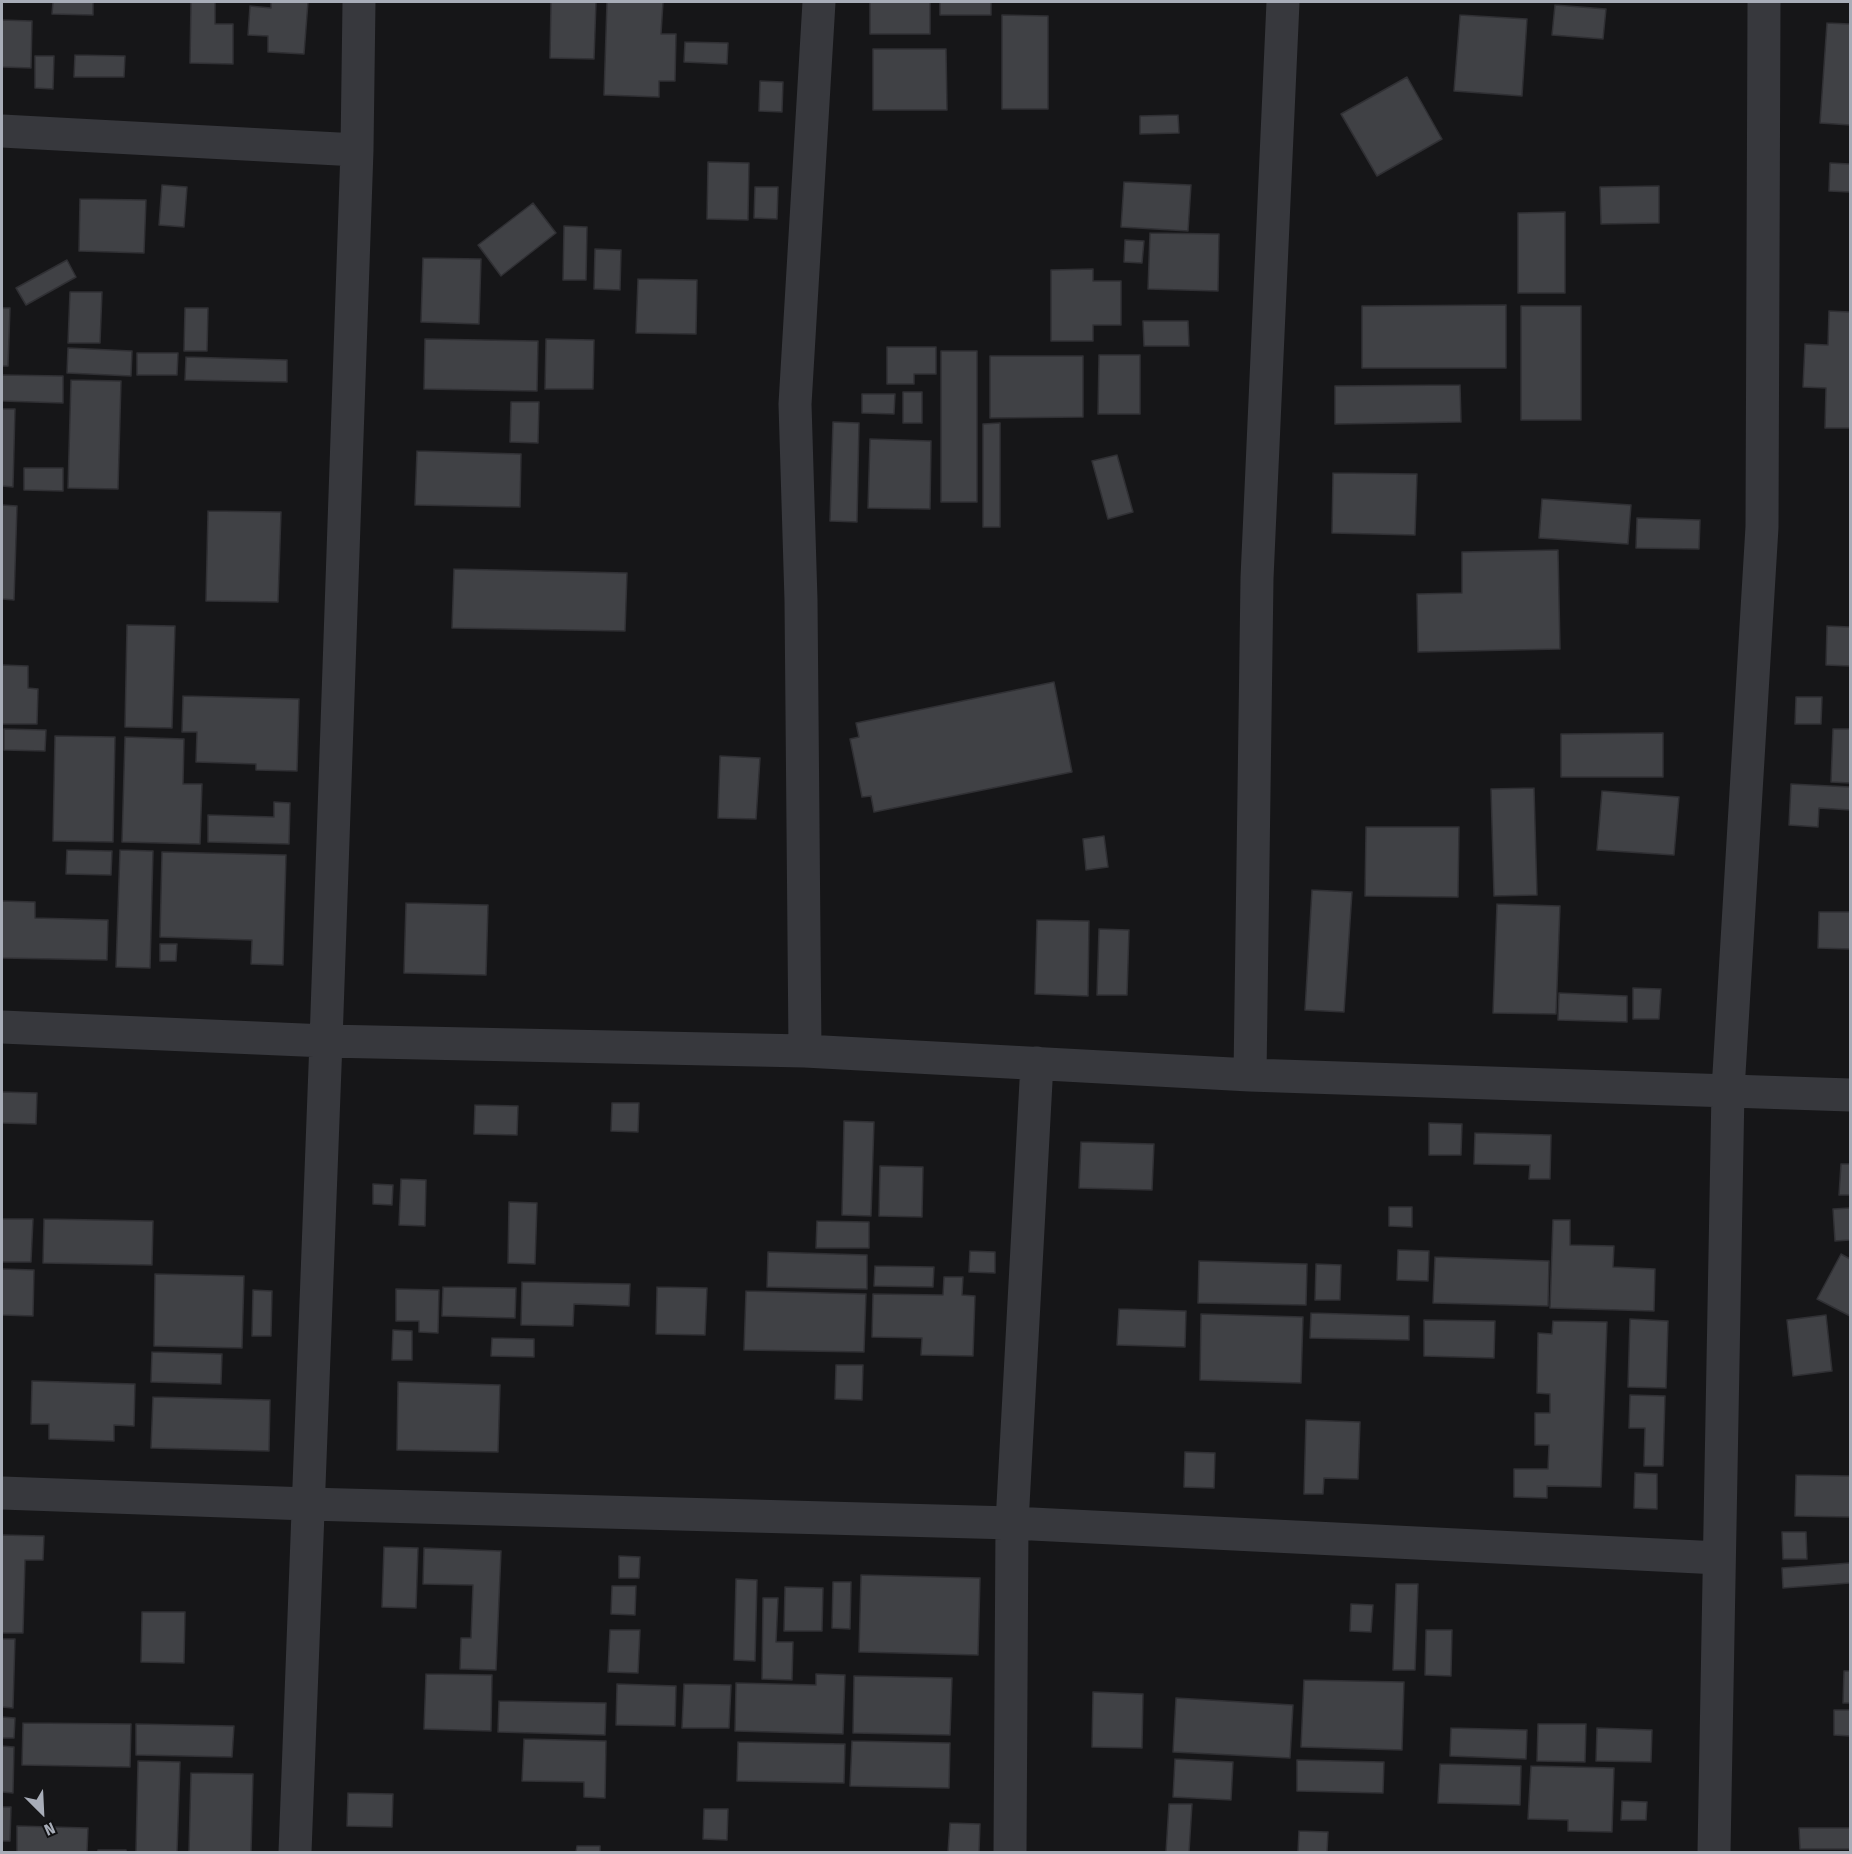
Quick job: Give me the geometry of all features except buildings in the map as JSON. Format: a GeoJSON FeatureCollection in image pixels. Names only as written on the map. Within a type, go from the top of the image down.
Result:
{"type":"FeatureCollection","features":[{"type":"Feature","properties":{"kind":"street"},"geometry":{"type":"LineString","coordinates":[[295,1852],[357,150],[359,2]]}},
{"type":"Feature","properties":{"kind":"street"},"geometry":{"type":"LineString","coordinates":[[805,1051],[801,600],[795,404],[819,2]]}},
{"type":"Feature","properties":{"kind":"street"},"geometry":{"type":"LineString","coordinates":[[1250,1075],[1257,578],[1283,2]]}},
{"type":"Feature","properties":{"kind":"street"},"geometry":{"type":"LineString","coordinates":[[1714,1852],[1728,1090],[1762,527],[1764,2]]}},
{"type":"Feature","properties":{"kind":"street"},"geometry":{"type":"LineString","coordinates":[[2,131],[357,150]]}},
{"type":"Feature","properties":{"kind":"street"},"geometry":{"type":"LineString","coordinates":[[2,1027],[326,1041],[805,1051],[1250,1075],[1851,1095]]}},
{"type":"Feature","properties":{"kind":"street"},"geometry":{"type":"LineString","coordinates":[[1010,1852],[1012,1523],[1037,1063]]}},
{"type":"Feature","properties":{"kind":"street"},"geometry":{"type":"LineString","coordinates":[[2,1493],[308,1504],[1012,1523],[1719,1558]]}}]}
